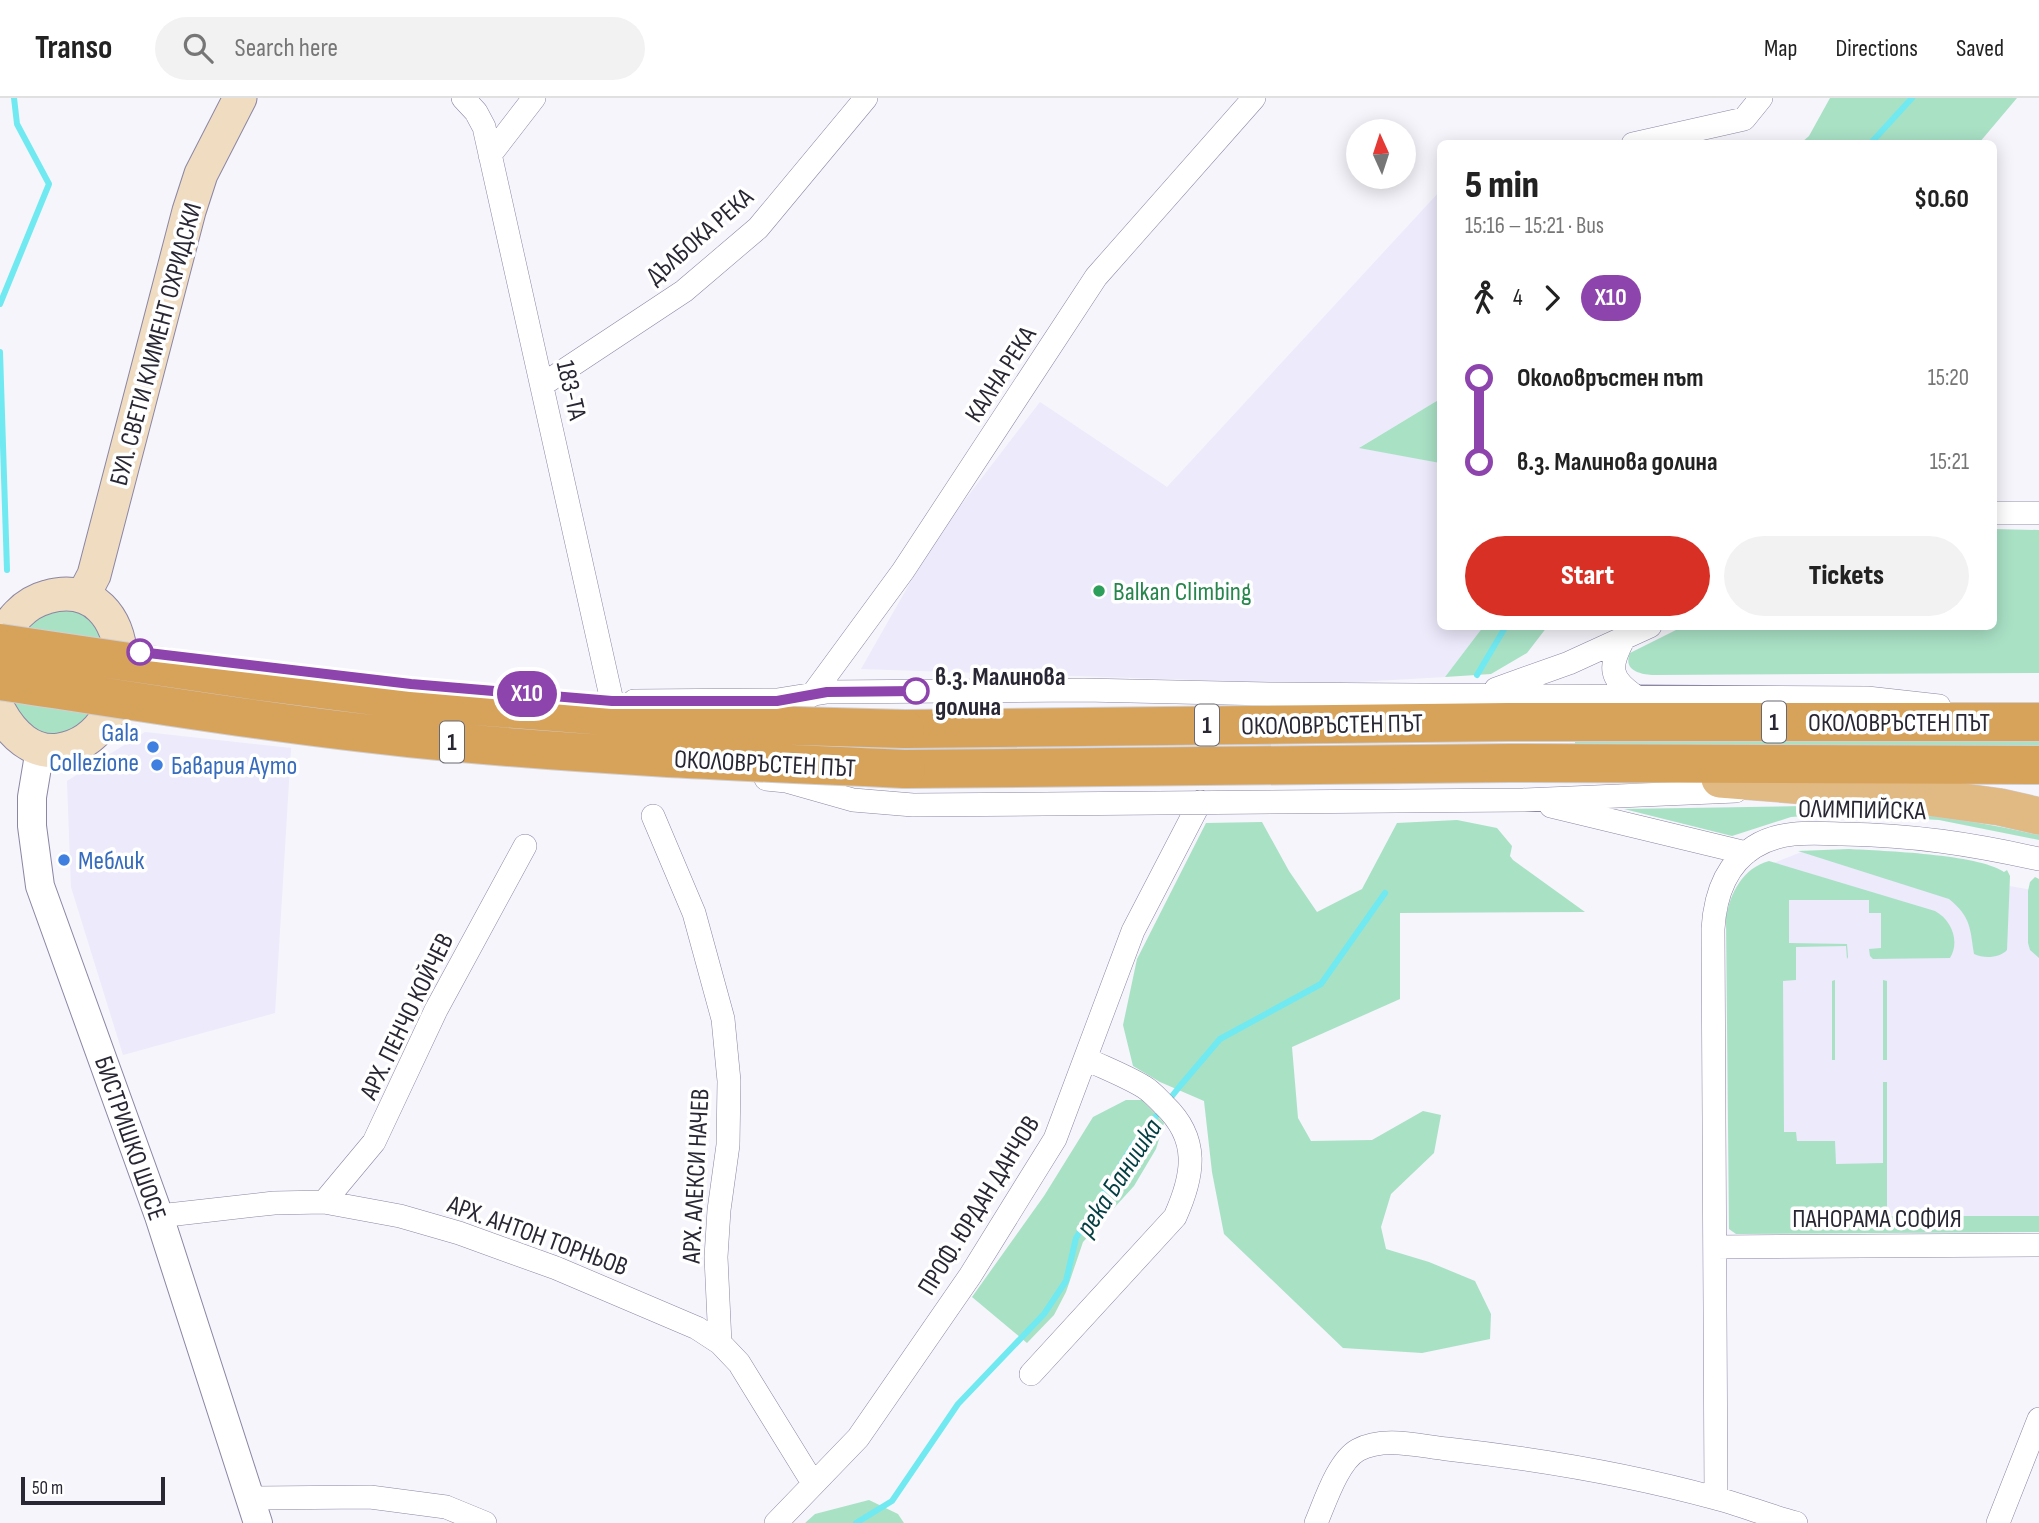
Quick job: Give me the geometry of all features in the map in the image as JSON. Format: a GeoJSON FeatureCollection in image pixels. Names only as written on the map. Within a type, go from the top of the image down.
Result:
{"type":"FeatureCollection","features":[{"type":"Feature","properties":{"kind":"highway","name":"ОКОЛОВРЪСТЕН ПЪТ"},"geometry":{"type":"LineString","coordinates":[[0,643],[412,701],[682,722],[905,729],[1508,722],[2039,720]]}},
{"type":"Feature","properties":{"kind":"highway","name":"ОКОЛОВРЪСТЕН ПЪТ"},"geometry":{"type":"LineString","coordinates":[[0,681],[257,719],[409,738],[605,755],[906,769],[1510,763],[2039,765]]}},
{"type":"Feature","properties":{"kind":"highway"},"geometry":{"type":"LineString","coordinates":[[1862,788],[2039,778]]}},
{"type":"Feature","properties":{"kind":"main road","name":"БУЛ. СВЕТИ КЛИМЕНТ ОХРИДСКИ"},"geometry":{"type":"LineString","coordinates":[[83,596],[94,575],[189,211],[201,174],[240,98]]}},
{"type":"Feature","properties":{"kind":"main road"},"geometry":{"type":"LineString","coordinates":[[0,643],[11,611],[54,595],[83,596],[93,601],[105,613],[117,638],[121,662],[120,680],[114,702],[100,726],[71,747],[52,751],[40,749],[23,741],[4,722]]}},
{"type":"Feature","properties":{"kind":"main road"},"geometry":{"type":"LineString","coordinates":[[1510,763],[1862,788],[2000,807],[2039,816]]}},
{"type":"Feature","properties":{"kind":"street","name":"183-ТА"},"geometry":{"type":"LineString","coordinates":[[463,98],[476,112],[484,127],[612,701]]}},
{"type":"Feature","properties":{"kind":"street"},"geometry":{"type":"LineString","coordinates":[[490,155],[534,98]]}},
{"type":"Feature","properties":{"kind":"street","name":"ДЪЛБОКА РЕКА"},"geometry":{"type":"LineString","coordinates":[[542,385],[684,291],[758,228],[866,98]]}},
{"type":"Feature","properties":{"kind":"street","name":"КАЛНА РЕКА"},"geometry":{"type":"LineString","coordinates":[[817,789],[803,782],[787,767],[779,740],[783,719],[790,710],[812,695],[903,571],[1096,277],[1254,98]]}},
{"type":"Feature","properties":{"kind":"street"},"geometry":{"type":"LineString","coordinates":[[1652,140],[1744,120],[1761,98]]}},
{"type":"Feature","properties":{"kind":"street"},"geometry":{"type":"LineString","coordinates":[[1997,513],[2039,513]]}},
{"type":"Feature","properties":{"kind":"street"},"geometry":{"type":"LineString","coordinates":[[1487,694],[1502,686],[1569,663],[1642,630]]}},
{"type":"Feature","properties":{"kind":"street"},"geometry":{"type":"LineString","coordinates":[[117,638],[133,650],[153,654],[411,684],[612,701],[777,701],[827,692],[1084,690],[1269,694],[1867,698],[2039,720]]}},
{"type":"Feature","properties":{"kind":"street"},"geometry":{"type":"LineString","coordinates":[[1623,640],[1615,656],[1614,669],[1619,685],[1635,696]]}},
{"type":"Feature","properties":{"kind":"street"},"geometry":{"type":"LineString","coordinates":[[100,726],[117,717],[134,715],[432,752],[786,781],[864,802],[914,805],[1524,800],[1820,787]]}},
{"type":"Feature","properties":{"kind":"street","name":"БИСТРИШКО ШОСЕ"},"geometry":{"type":"LineString","coordinates":[[40,749],[32,797],[33,845],[40,886],[159,1216],[254,1510]]}},
{"type":"Feature","properties":{"kind":"street"},"geometry":{"type":"LineString","coordinates":[[1524,800],[1746,853]]}},
{"type":"Feature","properties":{"kind":"street","name":"ПРОФ. ЮРДАН ДАНЧОВ"},"geometry":{"type":"LineString","coordinates":[[776,1523],[858,1438],[970,1276],[1055,1139],[1133,931],[1200,802]]}},
{"type":"Feature","properties":{"kind":"street","name":"АРХ. АЛЕКСИ НАЧЕВ"},"geometry":{"type":"LineString","coordinates":[[653,816],[694,913],[723,1019],[729,1082],[728,1145],[716,1258],[720,1343]]}},
{"type":"Feature","properties":{"kind":"street","name":"ОЛИМПИЙСКА"},"geometry":{"type":"LineString","coordinates":[[1746,853],[1757,845],[1785,835],[1803,833],[1895,835],[1971,844],[2039,859]]}},
{"type":"Feature","properties":{"kind":"street","name":"АРХ. ПЕНЧО КОЙЧЕВ"},"geometry":{"type":"LineString","coordinates":[[324,1202],[374,1142],[436,1010],[525,846]]}},
{"type":"Feature","properties":{"kind":"street"},"geometry":{"type":"LineString","coordinates":[[1716,1498],[1714,915],[1716,901],[1726,875],[1734,863],[1746,853]]}},
{"type":"Feature","properties":{"kind":"street"},"geometry":{"type":"LineString","coordinates":[[1031,1374],[1175,1217],[1186,1192],[1191,1158],[1187,1132],[1175,1115],[1146,1087],[1086,1059]]}},
{"type":"Feature","properties":{"kind":"street","name":"АРХ. АНТОН ТОРНЬОВ"},"geometry":{"type":"LineString","coordinates":[[159,1216],[274,1203],[324,1202],[400,1216],[459,1233],[556,1268],[697,1328],[720,1343],[739,1363],[813,1483]]}},
{"type":"Feature","properties":{"kind":"street","name":"ПАНОРАМА СОФИЯ"},"geometry":{"type":"LineString","coordinates":[[1715,1247],[2039,1245]]}},
{"type":"Feature","properties":{"kind":"street"},"geometry":{"type":"LineString","coordinates":[[1998,1523],[2039,1419]]}},
{"type":"Feature","properties":{"kind":"street"},"geometry":{"type":"LineString","coordinates":[[1316,1523],[1339,1470],[1355,1451],[1374,1443],[1399,1443],[1479,1452],[1648,1481],[1716,1498],[1794,1523]]}},
{"type":"Feature","properties":{"kind":"street"},"geometry":{"type":"LineString","coordinates":[[254,1510],[370,1497],[446,1507],[485,1523]]}},
{"type":"Feature","properties":{"kind":"shaded area"},"geometry":{"type":"Polygon","coordinates":[[[1437,194],[1437,401],[1360,447],[1437,462],[1437,630],[1481,630],[1445,677],[1320,684],[861,669],[935,539],[1040,402],[1167,487],[1437,194]]]}},
{"type":"Feature","properties":{"kind":"shaded area"},"geometry":{"type":"Polygon","coordinates":[[[145,732],[291,748],[275,1013],[123,1055],[71,887],[67,781],[145,732]]]}},
{"type":"Feature","properties":{"kind":"shaded area"},"geometry":{"type":"Polygon","coordinates":[[[1804,851],[2039,891],[2039,1230],[1739,1230],[1761,868],[1804,851]]]}},
{"type":"Feature","properties":{"kind":"green space"},"geometry":{"type":"Polygon","coordinates":[[[1830,98],[2017,98],[1982,140],[1804,140],[1830,98]]]}},
{"type":"Feature","properties":{"kind":"green space"},"geometry":{"type":"Polygon","coordinates":[[[1437,401],[1437,462],[1359,448],[1437,401]]]}},
{"type":"Feature","properties":{"kind":"green space"},"geometry":{"type":"Polygon","coordinates":[[[1997,529],[2039,530],[2039,673],[1652,675],[1637,672],[1630,667],[1630,653],[1676,630],[1997,630],[1997,529]]]}},
{"type":"Feature","properties":{"kind":"green space"},"geometry":{"type":"Polygon","coordinates":[[[68,609],[85,615],[97,628],[103,646],[93,710],[76,728],[55,735],[31,728],[15,708],[11,692],[28,626],[41,615],[68,609]]]}},
{"type":"Feature","properties":{"kind":"green space"},"geometry":{"type":"Polygon","coordinates":[[[1481,630],[1545,630],[1527,653],[1491,674],[1445,677],[1481,630]]]}},
{"type":"Feature","properties":{"kind":"green space"},"geometry":{"type":"Polygon","coordinates":[[[2039,739],[2039,747],[1575,749],[1575,740],[2039,739]]]}},
{"type":"Feature","properties":{"kind":"green space"},"geometry":{"type":"Polygon","coordinates":[[[1805,806],[1894,811],[1951,818],[2039,835],[2039,840],[1939,820],[1833,814],[1791,817],[1732,836],[1624,809],[1805,806]]]}},
{"type":"Feature","properties":{"kind":"green space"},"geometry":{"type":"Polygon","coordinates":[[[1457,820],[1497,828],[1512,846],[1510,856],[1513,860],[1585,912],[1400,913],[1400,999],[1292,1047],[1298,1118],[1311,1141],[1372,1140],[1423,1111],[1441,1115],[1434,1153],[1391,1194],[1381,1227],[1386,1249],[1429,1262],[1475,1281],[1491,1314],[1490,1339],[1422,1353],[1343,1348],[1224,1234],[1212,1172],[1204,1101],[1160,1082],[1133,1066],[1123,1025],[1137,959],[1206,823],[1262,822],[1289,871],[1317,912],[1362,889],[1397,823],[1457,820]]]}},
{"type":"Feature","properties":{"kind":"green space"},"geometry":{"type":"Polygon","coordinates":[[[1849,849],[1952,857],[1974,861],[2004,872],[2007,870],[2010,876],[2007,950],[1992,957],[1974,954],[1966,917],[1949,899],[1798,851],[1849,849]]]}},
{"type":"Feature","properties":{"kind":"green space"},"geometry":{"type":"Polygon","coordinates":[[[1769,861],[1935,911],[1946,920],[1954,938],[1950,958],[1873,959],[1869,949],[1881,948],[1881,913],[1869,913],[1869,900],[1789,900],[1789,943],[1847,944],[1848,957],[1847,959],[1846,946],[1796,947],[1796,980],[1783,981],[1784,1132],[1796,1132],[1797,1141],[1835,1141],[1836,1164],[1883,1163],[1883,1082],[1887,1082],[1887,1216],[2039,1216],[2039,1232],[1736,1234],[1729,1229],[1726,918],[1739,883],[1752,869],[1769,861]]]}},
{"type":"Feature","properties":{"kind":"green space"},"geometry":{"type":"Polygon","coordinates":[[[2035,877],[2039,879],[2039,958],[2030,950],[2028,943],[2028,891],[2030,882],[2035,877]]]}},
{"type":"Feature","properties":{"kind":"green space"},"geometry":{"type":"Polygon","coordinates":[[[1835,980],[1835,1060],[1832,1060],[1832,981],[1835,980]]]}},
{"type":"Feature","properties":{"kind":"green space"},"geometry":{"type":"Polygon","coordinates":[[[1883,980],[1887,981],[1887,1060],[1883,1060],[1883,980]]]}},
{"type":"Feature","properties":{"kind":"green space"},"geometry":{"type":"Polygon","coordinates":[[[1126,1100],[1142,1100],[1164,1123],[1156,1149],[1134,1186],[1083,1242],[1066,1292],[1054,1315],[1027,1343],[972,1297],[1044,1196],[1093,1117],[1126,1100]]]}},
{"type":"Feature","properties":{"kind":"green space"},"geometry":{"type":"Polygon","coordinates":[[[869,1500],[898,1514],[904,1523],[805,1523],[815,1514],[869,1500]]]}},
{"type":"Feature","properties":{"kind":"waterway"},"geometry":{"type":"LineString","coordinates":[[0,304],[49,184],[17,124],[14,98]]}},
{"type":"Feature","properties":{"kind":"waterway","name":"река Банишка"},"geometry":{"type":"LineString","coordinates":[[1874,140],[1912,98]]}},
{"type":"Feature","properties":{"kind":"waterway"},"geometry":{"type":"LineString","coordinates":[[0,352],[7,570]]}},
{"type":"Feature","properties":{"kind":"waterway","name":"река Банишка"},"geometry":{"type":"LineString","coordinates":[[1477,675],[1504,630]]}},
{"type":"Feature","properties":{"kind":"waterway","name":"река Банишка"},"geometry":{"type":"LineString","coordinates":[[856,1523],[892,1501],[958,1404],[1044,1314],[1066,1281],[1076,1238],[1133,1145],[1180,1086],[1220,1039],[1321,984],[1385,893]]}},
{"type":"Feature","properties":{"kind":"bus line","name":"Х10"},"geometry":{"type":"LineString","coordinates":[[140,652],[411,684],[612,701],[777,701],[827,692],[916,691]]}},
{"type":"Feature","properties":{"kind":"place","name":"Balkan Climbing"},"geometry":{"type":"Point","coordinates":[1099,591]}},
{"type":"Feature","properties":{"kind":"place","name":"в.з. Малинова долина"},"geometry":{"type":"Point","coordinates":[916,691]}},
{"type":"Feature","properties":{"kind":"place","name":"Gala Collezione"},"geometry":{"type":"Point","coordinates":[153,747]}},
{"type":"Feature","properties":{"kind":"place","name":"Бавария Ауто"},"geometry":{"type":"Point","coordinates":[157,765]}},
{"type":"Feature","properties":{"kind":"place","name":"Меблик"},"geometry":{"type":"Point","coordinates":[64,860]}}]}
